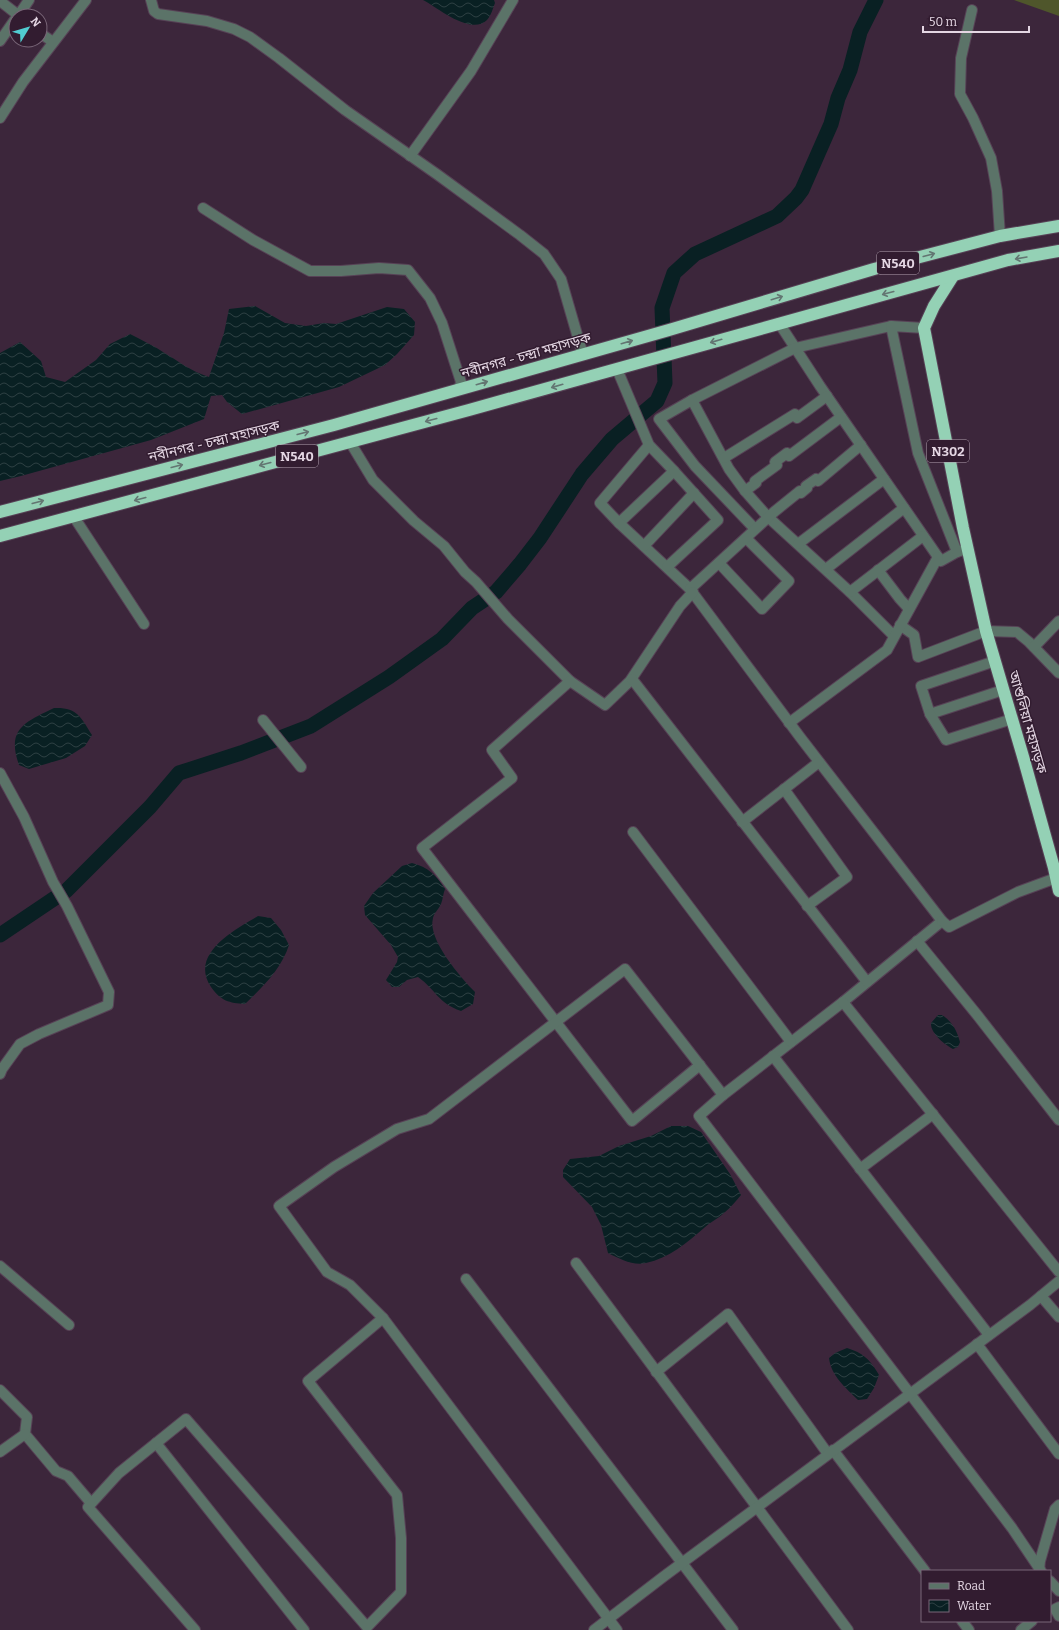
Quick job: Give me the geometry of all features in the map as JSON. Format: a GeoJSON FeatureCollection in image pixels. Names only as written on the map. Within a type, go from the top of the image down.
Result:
{"type":"FeatureCollection","features":[{"type":"Feature","properties":{"kind":"highway","name":"নবীনগর - চন্দ্রা মহাসড়ক"},"geometry":{"type":"LineString","coordinates":[[0,512],[334,426],[586,354],[874,269],[1000,236],[1059,226]]}},
{"type":"Feature","properties":{"kind":"highway","name":"N540"},"geometry":{"type":"LineString","coordinates":[[0,536],[617,369],[1008,260],[1059,251]]}},
{"type":"Feature","properties":{"kind":"highway"},"geometry":{"type":"LineString","coordinates":[[924,328],[934,306],[953,276]]}},
{"type":"Feature","properties":{"kind":"highway","name":"N302"},"geometry":{"type":"LineString","coordinates":[[924,328],[962,550],[986,632]]}},
{"type":"Feature","properties":{"kind":"highway","name":"আশুলিয়া মহাসড়ক"},"geometry":{"type":"LineString","coordinates":[[986,632],[1057,871],[1059,891]]}},
{"type":"Feature","properties":{"kind":"street"},"geometry":{"type":"LineString","coordinates":[[0,118],[23,82],[86,0]]}},
{"type":"Feature","properties":{"kind":"street"},"geometry":{"type":"LineString","coordinates":[[151,0],[154,11],[158,14],[207,21],[234,29],[250,37],[279,58],[344,110],[520,235],[544,254],[561,279],[586,354]]}},
{"type":"Feature","properties":{"kind":"street"},"geometry":{"type":"LineString","coordinates":[[410,156],[471,71],[513,0]]}},
{"type":"Feature","properties":{"kind":"street"},"geometry":{"type":"LineString","coordinates":[[0,1],[8,8]]}},
{"type":"Feature","properties":{"kind":"street"},"geometry":{"type":"LineString","coordinates":[[972,10],[961,58],[960,94],[973,118],[990,158],[997,191],[1000,236]]}},
{"type":"Feature","properties":{"kind":"street"},"geometry":{"type":"LineString","coordinates":[[0,41],[8,29]]}},
{"type":"Feature","properties":{"kind":"street"},"geometry":{"type":"LineString","coordinates":[[48,39],[53,42]]}},
{"type":"Feature","properties":{"kind":"street"},"geometry":{"type":"LineString","coordinates":[[203,208],[253,240],[310,271],[341,271],[379,268],[408,270],[430,298],[442,323],[461,382],[460,390]]}},
{"type":"Feature","properties":{"kind":"street"},"geometry":{"type":"LineString","coordinates":[[779,323],[841,417],[941,561],[962,550],[918,453],[891,326]]}},
{"type":"Feature","properties":{"kind":"street"},"geometry":{"type":"LineString","coordinates":[[755,529],[695,466],[659,419],[692,400],[795,348],[891,326],[924,328]]}},
{"type":"Feature","properties":{"kind":"street"},"geometry":{"type":"LineString","coordinates":[[617,369],[649,445],[718,520],[667,567]]}},
{"type":"Feature","properties":{"kind":"street"},"geometry":{"type":"LineString","coordinates":[[724,458],[795,414],[797,418],[827,396]]}},
{"type":"Feature","properties":{"kind":"street"},"geometry":{"type":"LineString","coordinates":[[692,400],[729,469],[745,492],[768,517],[826,569],[894,636]]}},
{"type":"Feature","properties":{"kind":"street"},"geometry":{"type":"LineString","coordinates":[[745,492],[756,484],[754,481],[777,465],[775,462],[787,453],[789,456],[841,417]]}},
{"type":"Feature","properties":{"kind":"street"},"geometry":{"type":"LineString","coordinates":[[350,442],[373,480],[414,521],[444,546],[465,572],[570,681],[605,705],[632,679],[680,606],[719,563],[768,517],[800,491],[801,493],[807,488],[806,486],[816,479],[818,481],[861,445]]}},
{"type":"Feature","properties":{"kind":"street"},"geometry":{"type":"LineString","coordinates":[[649,445],[600,503],[619,524],[692,591],[789,723],[942,921],[949,927],[1057,871]]}},
{"type":"Feature","properties":{"kind":"street"},"geometry":{"type":"LineString","coordinates":[[619,524],[674,472]]}},
{"type":"Feature","properties":{"kind":"street"},"geometry":{"type":"LineString","coordinates":[[798,544],[884,479]]}},
{"type":"Feature","properties":{"kind":"street"},"geometry":{"type":"LineString","coordinates":[[644,546],[694,493]]}},
{"type":"Feature","properties":{"kind":"street"},"geometry":{"type":"LineString","coordinates":[[826,569],[904,508]]}},
{"type":"Feature","properties":{"kind":"street"},"geometry":{"type":"LineString","coordinates":[[74,517],[144,624]]}},
{"type":"Feature","properties":{"kind":"street"},"geometry":{"type":"LineString","coordinates":[[850,592],[923,536]]}},
{"type":"Feature","properties":{"kind":"street"},"geometry":{"type":"LineString","coordinates":[[719,563],[762,609],[789,581],[746,538]]}},
{"type":"Feature","properties":{"kind":"street"},"geometry":{"type":"LineString","coordinates":[[789,723],[887,650],[938,557]]}},
{"type":"Feature","properties":{"kind":"street"},"geometry":{"type":"LineString","coordinates":[[878,570],[900,600],[909,609]]}},
{"type":"Feature","properties":{"kind":"street"},"geometry":{"type":"LineString","coordinates":[[1034,647],[1059,621]]}},
{"type":"Feature","properties":{"kind":"street"},"geometry":{"type":"LineString","coordinates":[[900,625],[914,635],[918,657],[986,632],[1017,632],[1059,673]]}},
{"type":"Feature","properties":{"kind":"street"},"geometry":{"type":"LineString","coordinates":[[995,661],[921,686],[930,714],[946,740],[1012,719]]}},
{"type":"Feature","properties":{"kind":"street"},"geometry":{"type":"LineString","coordinates":[[632,679],[867,982]]}},
{"type":"Feature","properties":{"kind":"street"},"geometry":{"type":"LineString","coordinates":[[570,681],[492,750],[512,778],[422,848],[632,1120],[700,1064]]}},
{"type":"Feature","properties":{"kind":"street"},"geometry":{"type":"LineString","coordinates":[[930,714],[1003,690]]}},
{"type":"Feature","properties":{"kind":"street"},"geometry":{"type":"LineString","coordinates":[[263,720],[301,767]]}},
{"type":"Feature","properties":{"kind":"street"},"geometry":{"type":"LineString","coordinates":[[742,822],[819,762]]}},
{"type":"Feature","properties":{"kind":"street"},"geometry":{"type":"LineString","coordinates":[[0,773],[24,817],[53,882],[67,906],[109,992],[108,1005],[39,1034],[20,1044],[0,1074]]}},
{"type":"Feature","properties":{"kind":"street"},"geometry":{"type":"LineString","coordinates":[[784,789],[847,877],[808,906]]}},
{"type":"Feature","properties":{"kind":"street"},"geometry":{"type":"LineString","coordinates":[[633,832],[791,1042]]}},
{"type":"Feature","properties":{"kind":"street"},"geometry":{"type":"LineString","coordinates":[[942,921],[843,1002],[723,1095],[699,1116],[1012,1528],[1040,1570]]}},
{"type":"Feature","properties":{"kind":"street"},"geometry":{"type":"LineString","coordinates":[[917,941],[1059,1120]]}},
{"type":"Feature","properties":{"kind":"street"},"geometry":{"type":"LineString","coordinates":[[617,1630],[383,1318],[350,1285],[327,1272],[280,1206],[334,1167],[397,1130],[428,1120],[625,969],[723,1095]]}},
{"type":"Feature","properties":{"kind":"street"},"geometry":{"type":"LineString","coordinates":[[843,1002],[1059,1272]]}},
{"type":"Feature","properties":{"kind":"street"},"geometry":{"type":"LineString","coordinates":[[773,1056],[989,1335]]}},
{"type":"Feature","properties":{"kind":"street"},"geometry":{"type":"LineString","coordinates":[[860,1168],[933,1114]]}},
{"type":"Feature","properties":{"kind":"street"},"geometry":{"type":"LineString","coordinates":[[576,1263],[848,1630]]}},
{"type":"Feature","properties":{"kind":"street"},"geometry":{"type":"LineString","coordinates":[[0,1266],[69,1325]]}},
{"type":"Feature","properties":{"kind":"street"},"geometry":{"type":"LineString","coordinates":[[466,1279],[733,1630]]}},
{"type":"Feature","properties":{"kind":"street"},"geometry":{"type":"LineString","coordinates":[[594,1630],[682,1562],[977,1344],[1059,1281]]}},
{"type":"Feature","properties":{"kind":"street"},"geometry":{"type":"LineString","coordinates":[[1041,1296],[1059,1317]]}},
{"type":"Feature","properties":{"kind":"street"},"geometry":{"type":"LineString","coordinates":[[656,1372],[728,1314],[831,1452],[924,1570]]}},
{"type":"Feature","properties":{"kind":"street"},"geometry":{"type":"LineString","coordinates":[[195,1630],[88,1507],[118,1473],[186,1418],[367,1628],[401,1592],[401,1538],[397,1496],[308,1381],[383,1318]]}},
{"type":"Feature","properties":{"kind":"street"},"geometry":{"type":"LineString","coordinates":[[977,1344],[1059,1454]]}},
{"type":"Feature","properties":{"kind":"street"},"geometry":{"type":"LineString","coordinates":[[0,1390],[27,1417],[25,1434],[56,1471],[68,1476],[91,1503]]}},
{"type":"Feature","properties":{"kind":"street"},"geometry":{"type":"LineString","coordinates":[[0,1452],[25,1434]]}},
{"type":"Feature","properties":{"kind":"street"},"geometry":{"type":"LineString","coordinates":[[156,1443],[304,1630]]}},
{"type":"Feature","properties":{"kind":"street"},"geometry":{"type":"LineString","coordinates":[[1040,1570],[1040,1561],[1055,1509],[1059,1504]]}},
{"type":"Feature","properties":{"kind":"street"},"geometry":{"type":"LineString","coordinates":[[1051,1582],[1059,1591]]}},
{"type":"Feature","properties":{"kind":"street"},"geometry":{"type":"LineString","coordinates":[[1059,1607],[1055,1609],[1059,1616]]}},
{"type":"Feature","properties":{"kind":"street"},"geometry":{"type":"LineString","coordinates":[[963,1622],[969,1630]]}},
{"type":"Feature","properties":{"kind":"street"},"geometry":{"type":"LineString","coordinates":[[1021,1630],[1032,1622]]}},
{"type":"Feature","properties":{"kind":"green space"},"geometry":{"type":"Polygon","coordinates":[[[1014,0],[1059,0],[1059,16],[1014,0]]]}},
{"type":"Feature","properties":{"kind":"water"},"geometry":{"type":"Polygon","coordinates":[[[423,0],[494,0],[495,3],[487,20],[480,24],[472,25],[455,19],[423,0]]]}},
{"type":"Feature","properties":{"kind":"water"},"geometry":{"type":"Polygon","coordinates":[[[255,306],[285,323],[306,326],[324,323],[336,324],[387,307],[404,309],[415,322],[414,335],[385,365],[339,387],[242,414],[227,402],[222,395],[211,396],[204,419],[151,440],[0,481],[0,353],[20,342],[41,361],[46,377],[65,382],[96,360],[110,344],[130,334],[202,375],[209,377],[224,333],[229,309],[255,306]]]}},
{"type":"Feature","properties":{"kind":"water"},"geometry":{"type":"Polygon","coordinates":[[[54,708],[68,709],[78,714],[92,735],[85,746],[66,758],[29,769],[19,765],[15,743],[21,728],[34,718],[54,708]]]}},
{"type":"Feature","properties":{"kind":"water"},"geometry":{"type":"Polygon","coordinates":[[[412,863],[431,872],[445,889],[441,904],[433,918],[433,927],[435,936],[446,958],[475,992],[473,1004],[461,1011],[447,1004],[418,977],[407,980],[399,987],[392,987],[386,980],[397,962],[398,957],[391,945],[365,915],[364,906],[373,893],[402,866],[412,863]]]}},
{"type":"Feature","properties":{"kind":"water"},"geometry":{"type":"Polygon","coordinates":[[[258,916],[271,918],[281,930],[289,945],[282,962],[265,984],[245,1004],[230,1002],[218,995],[211,987],[206,975],[206,964],[210,954],[217,944],[237,928],[258,916]]]}},
{"type":"Feature","properties":{"kind":"water"},"geometry":{"type":"Polygon","coordinates":[[[938,1015],[946,1017],[954,1027],[960,1042],[958,1047],[953,1049],[942,1042],[935,1035],[931,1027],[931,1023],[938,1015]]]}},
{"type":"Feature","properties":{"kind":"water"},"geometry":{"type":"Polygon","coordinates":[[[671,1126],[688,1126],[701,1132],[730,1174],[741,1195],[722,1215],[670,1254],[654,1261],[641,1264],[636,1264],[617,1258],[608,1253],[601,1225],[592,1207],[563,1177],[563,1170],[570,1159],[599,1156],[619,1146],[651,1136],[671,1126]]]}},
{"type":"Feature","properties":{"kind":"water"},"geometry":{"type":"Polygon","coordinates":[[[847,1348],[866,1357],[879,1375],[874,1388],[867,1399],[858,1400],[836,1376],[830,1364],[829,1358],[835,1353],[847,1348]]]}},
{"type":"Feature","properties":{"kind":"waterway"},"geometry":{"type":"LineString","coordinates":[[66,891],[150,807],[179,773],[241,753],[311,726],[389,677],[442,639],[472,608],[496,592],[540,538],[582,474],[612,439],[657,401],[665,383],[662,308],[674,273],[695,254],[777,216],[796,198],[802,190],[831,124],[838,98],[850,70],[860,32],[876,0]]}},
{"type":"Feature","properties":{"kind":"waterway"},"geometry":{"type":"LineString","coordinates":[[0,935],[55,898]]}}]}
